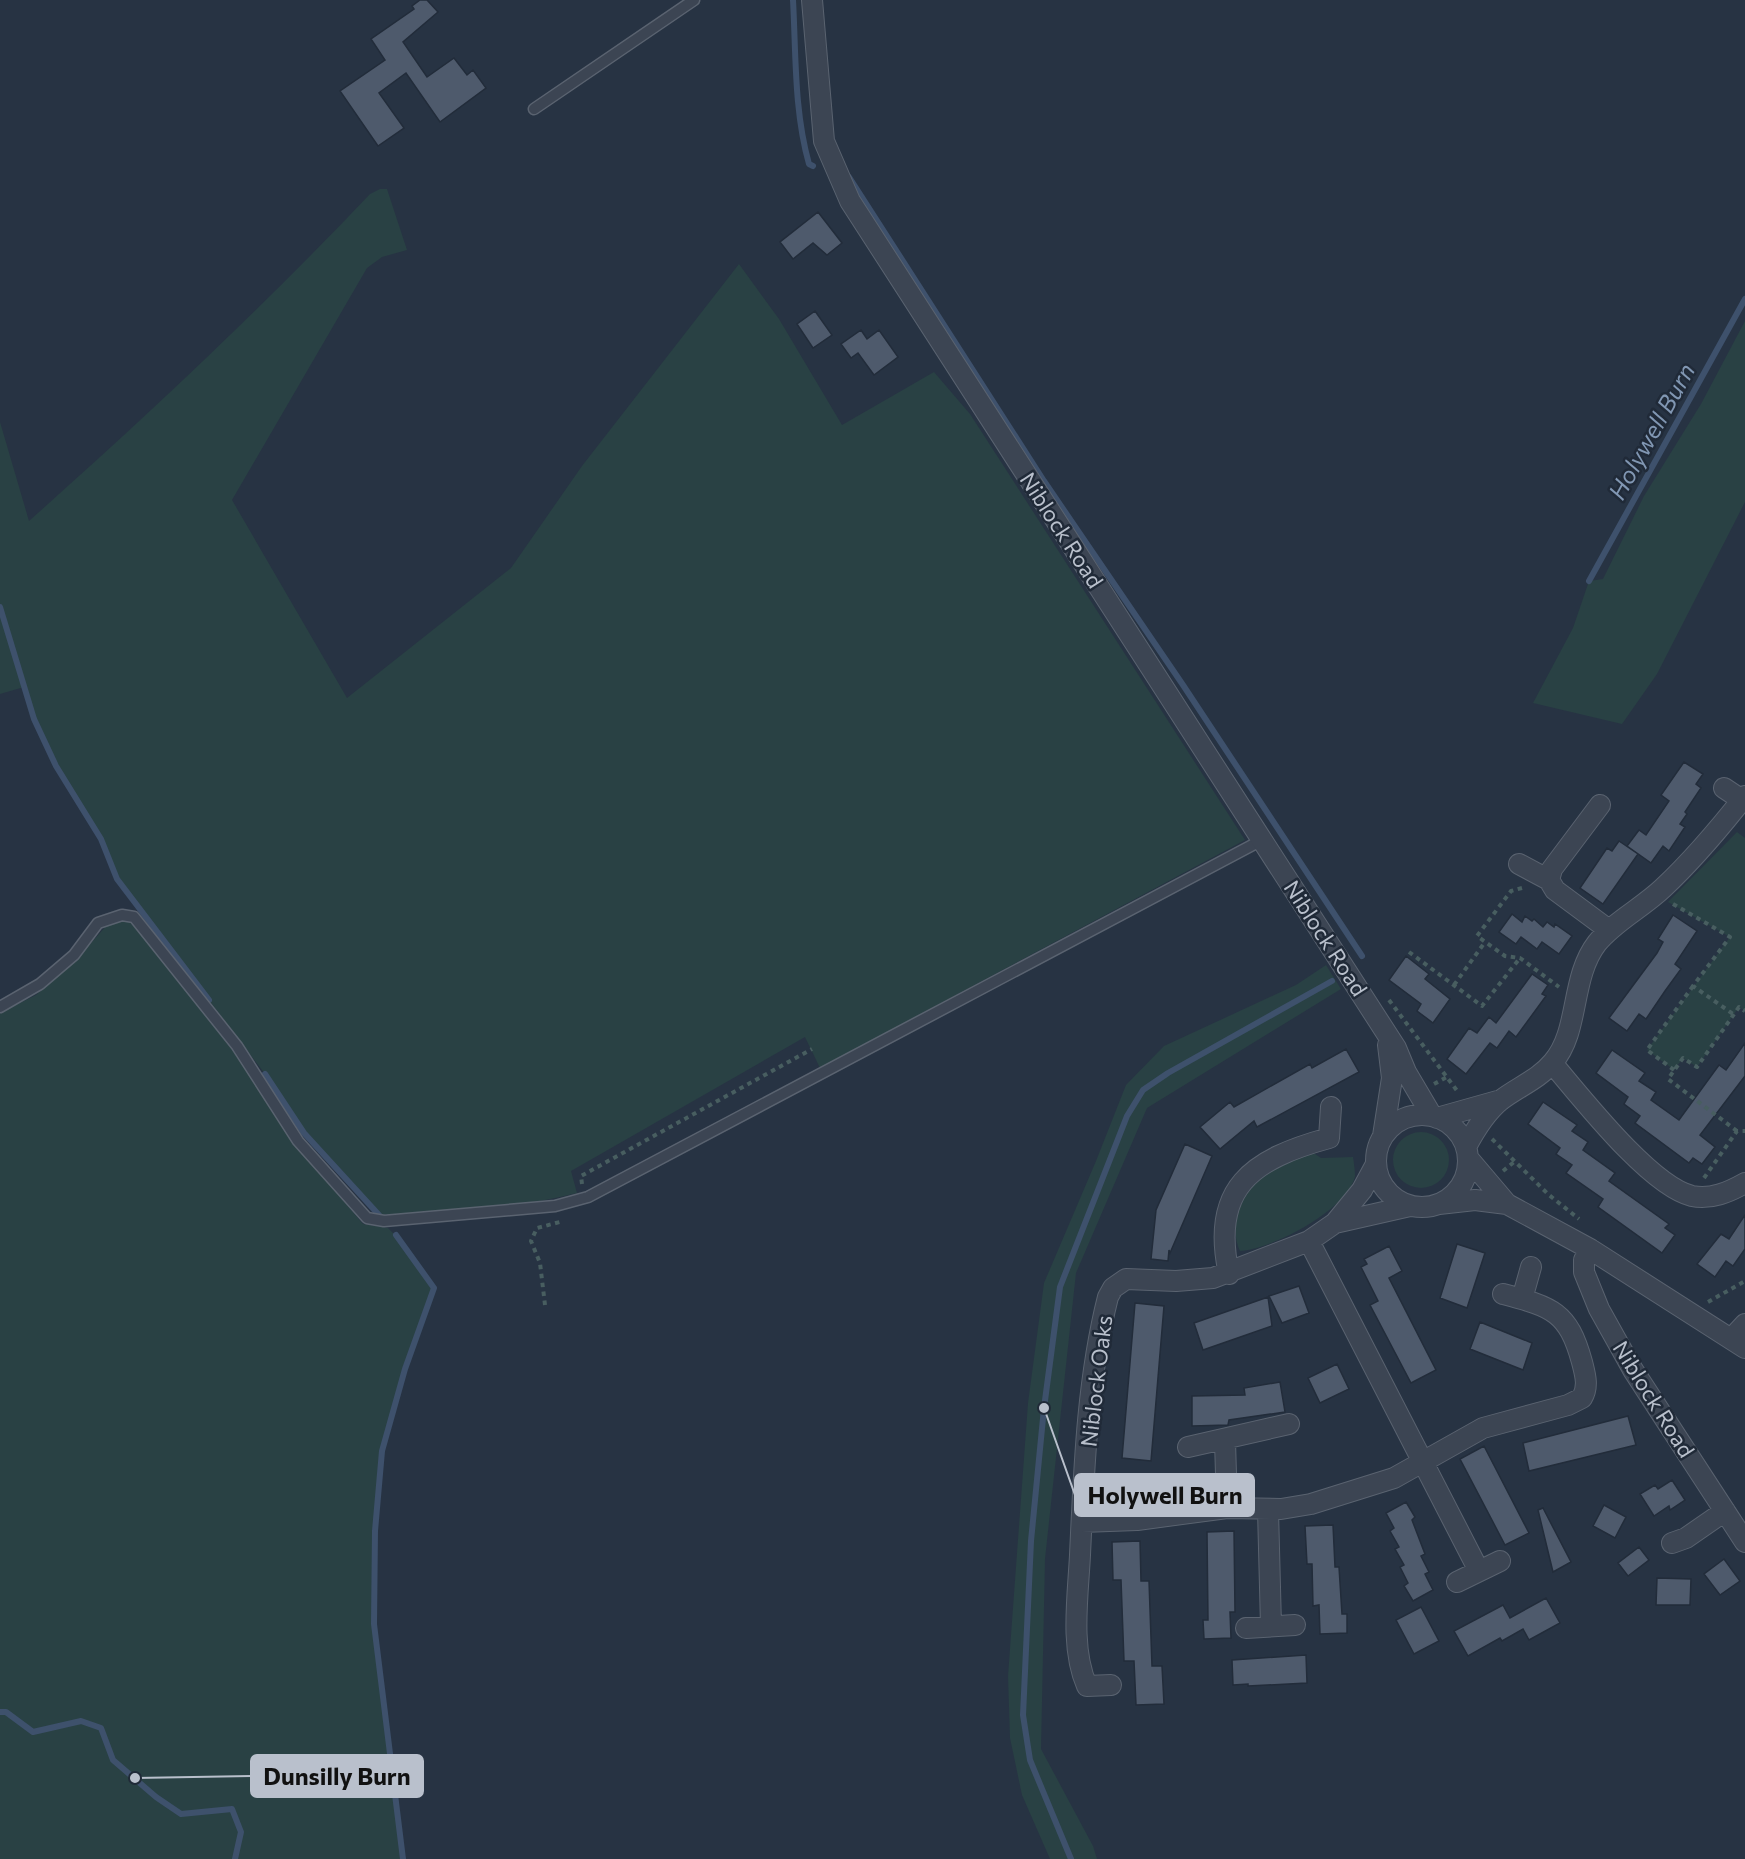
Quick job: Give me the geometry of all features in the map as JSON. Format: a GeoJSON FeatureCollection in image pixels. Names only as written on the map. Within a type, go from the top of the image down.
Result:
{"type":"FeatureCollection","features":[{"type":"Feature","properties":{"kind":"street","name":"Niblock Road"},"geometry":{"type":"LineString","coordinates":[[812,0],[824,141],[850,201],[1370,1007],[1435,1117]]}},
{"type":"Feature","properties":{"kind":"street"},"geometry":{"type":"LineString","coordinates":[[1724,788],[1743,798],[1707,845],[1655,894],[1609,930],[1584,965],[1563,1045],[1552,1064],[1501,1100],[1472,1117],[1406,1118],[1393,1125],[1383,1136],[1377,1149],[1376,1164],[1379,1178],[1386,1191],[1397,1200],[1410,1206],[1425,1207],[1475,1200],[1507,1204],[1590,1249],[1741,1337]]}},
{"type":"Feature","properties":{"kind":"street"},"geometry":{"type":"LineString","coordinates":[[1549,880],[1552,869],[1600,805]]}},
{"type":"Feature","properties":{"kind":"street"},"geometry":{"type":"LineString","coordinates":[[1519,864],[1549,880],[1556,890],[1609,930]]}},
{"type":"Feature","properties":{"kind":"street","name":"Niblock Road"},"geometry":{"type":"LineString","coordinates":[[1383,1136],[1392,1078],[1386,1033]]}},
{"type":"Feature","properties":{"kind":"street"},"geometry":{"type":"LineString","coordinates":[[1552,1064],[1632,1154],[1676,1189],[1691,1196],[1712,1197],[1745,1183]]}},
{"type":"Feature","properties":{"kind":"street"},"geometry":{"type":"LineString","coordinates":[[1229,1274],[1223,1227],[1236,1192],[1248,1176],[1267,1160],[1298,1146],[1329,1138],[1330,1107]]}},
{"type":"Feature","properties":{"kind":"street"},"geometry":{"type":"LineString","coordinates":[[1435,1117],[1453,1127],[1467,1152],[1507,1204]]}},
{"type":"Feature","properties":{"kind":"street"},"geometry":{"type":"LineString","coordinates":[[1439,1204],[1452,1197],[1461,1186],[1472,1117]]}},
{"type":"Feature","properties":{"kind":"street","name":"Niblock Oaks"},"geometry":{"type":"LineString","coordinates":[[1111,1685],[1087,1686],[1081,1671],[1078,1607],[1089,1413],[1108,1297],[1113,1288],[1126,1279],[1186,1281],[1229,1274],[1309,1241],[1335,1224],[1362,1190],[1376,1164]]}},
{"type":"Feature","properties":{"kind":"street","name":"Niblock Oaks"},"geometry":{"type":"LineString","coordinates":[[1335,1224],[1410,1206]]}},
{"type":"Feature","properties":{"kind":"street"},"geometry":{"type":"LineString","coordinates":[[1309,1241],[1479,1571]]}},
{"type":"Feature","properties":{"kind":"street","name":"Niblock Road"},"geometry":{"type":"LineString","coordinates":[[1590,1249],[1584,1260],[1584,1272],[1599,1310],[1633,1370],[1745,1542]]}},
{"type":"Feature","properties":{"kind":"street"},"geometry":{"type":"LineString","coordinates":[[1082,1522],[1137,1520],[1227,1508],[1269,1510],[1311,1504],[1370,1487],[1422,1462],[1483,1428],[1568,1405],[1582,1398],[1586,1384],[1572,1331],[1560,1315],[1512,1296],[1531,1267]]}},
{"type":"Feature","properties":{"kind":"street"},"geometry":{"type":"LineString","coordinates":[[1188,1447],[1225,1441],[1289,1424]]}},
{"type":"Feature","properties":{"kind":"street"},"geometry":{"type":"LineString","coordinates":[[1225,1441],[1227,1508]]}},
{"type":"Feature","properties":{"kind":"street"},"geometry":{"type":"LineString","coordinates":[[1269,1510],[1270,1626]]}},
{"type":"Feature","properties":{"kind":"street"},"geometry":{"type":"LineString","coordinates":[[1672,1543],[1686,1538],[1725,1511]]}},
{"type":"Feature","properties":{"kind":"street"},"geometry":{"type":"LineString","coordinates":[[1457,1582],[1500,1561]]}},
{"type":"Feature","properties":{"kind":"street"},"geometry":{"type":"LineString","coordinates":[[1246,1628],[1295,1625]]}},
{"type":"Feature","properties":{"kind":"lane"},"geometry":{"type":"LineString","coordinates":[[534,109],[694,0]]}},
{"type":"Feature","properties":{"kind":"lane"},"geometry":{"type":"LineString","coordinates":[[0,1007],[40,984],[74,955],[98,922],[122,915],[134,917],[237,1046],[298,1141],[367,1218],[384,1221],[555,1206],[588,1197],[1262,840]]}},
{"type":"Feature","properties":{"kind":"path"},"geometry":{"type":"LineString","coordinates":[[1549,880],[1511,891],[1477,936],[1505,956],[1520,958],[1560,988],[1576,993]]}},
{"type":"Feature","properties":{"kind":"path"},"geometry":{"type":"LineString","coordinates":[[1655,894],[1730,937],[1647,1050],[1674,1070]]}},
{"type":"Feature","properties":{"kind":"path"},"geometry":{"type":"LineString","coordinates":[[1454,984],[1485,942]]}},
{"type":"Feature","properties":{"kind":"path"},"geometry":{"type":"LineString","coordinates":[[1409,952],[1482,1006],[1520,958]]}},
{"type":"Feature","properties":{"kind":"path"},"geometry":{"type":"LineString","coordinates":[[1693,986],[1733,1014]]}},
{"type":"Feature","properties":{"kind":"path"},"geometry":{"type":"LineString","coordinates":[[1370,1007],[1390,1000],[1461,1096],[1472,1117],[1549,1196],[1581,1221]]}},
{"type":"Feature","properties":{"kind":"path"},"geometry":{"type":"LineString","coordinates":[[1745,1011],[1739,1007],[1697,1067],[1683,1058],[1668,1079],[1737,1131],[1745,1131]]}},
{"type":"Feature","properties":{"kind":"path"},"geometry":{"type":"LineString","coordinates":[[588,1197],[581,1176],[813,1049]]}},
{"type":"Feature","properties":{"kind":"path"},"geometry":{"type":"LineString","coordinates":[[1691,1196],[1737,1131]]}},
{"type":"Feature","properties":{"kind":"path"},"geometry":{"type":"LineString","coordinates":[[545,1305],[540,1263],[531,1240],[537,1228],[566,1220]]}},
{"type":"Feature","properties":{"kind":"path"},"geometry":{"type":"LineString","coordinates":[[1708,1302],[1745,1281]]}},
{"type":"Feature","properties":{"kind":"path"},"geometry":{"type":"LineString","coordinates":[[1698,1295],[1717,1307]]}},
{"type":"Feature","properties":{"kind":"green space"},"geometry":{"type":"Polygon","coordinates":[[[380,189],[387,189],[407,250],[382,257],[367,268],[232,500],[347,698],[511,568],[582,466],[739,264],[779,319],[842,425],[934,372],[970,414],[1245,840],[820,1068],[805,1037],[571,1171],[577,1193],[503,1206],[379,1215],[304,1133],[265,1074],[117,879],[101,839],[56,766],[34,719],[24,687],[0,694],[0,422],[29,521],[203,361],[370,194],[380,189]]]}},
{"type":"Feature","properties":{"kind":"green space"},"geometry":{"type":"Polygon","coordinates":[[[1745,321],[1745,502],[1657,674],[1622,724],[1533,703],[1573,628],[1589,581],[1603,579],[1644,496],[1701,404],[1745,321]]]}},
{"type":"Feature","properties":{"kind":"green space"},"geometry":{"type":"Polygon","coordinates":[[[1737,832],[1745,838],[1745,1011],[1739,1007],[1697,1067],[1683,1058],[1674,1070],[1647,1050],[1730,937],[1668,902],[1737,832]]]}},
{"type":"Feature","properties":{"kind":"green space"},"geometry":{"type":"Polygon","coordinates":[[[126,919],[137,929],[231,1048],[303,1153],[363,1224],[388,1228],[402,1242],[434,1288],[413,1342],[379,1462],[375,1531],[372,1601],[390,1772],[403,1859],[0,1859],[0,1013],[36,995],[82,953],[109,923],[126,919]]]}},
{"type":"Feature","properties":{"kind":"green space"},"geometry":{"type":"Polygon","coordinates":[[[1326,965],[1341,989],[1147,1108],[1076,1273],[1045,1559],[1041,1749],[1093,1846],[1097,1859],[1050,1859],[1022,1795],[1010,1738],[1008,1676],[1028,1403],[1044,1283],[1126,1085],[1164,1046],[1296,985],[1326,965]]]}},
{"type":"Feature","properties":{"kind":"green space"},"geometry":{"type":"Polygon","coordinates":[[[1421,1132],[1432,1134],[1441,1140],[1447,1149],[1449,1160],[1447,1171],[1441,1180],[1432,1186],[1421,1188],[1410,1186],[1401,1180],[1395,1171],[1393,1160],[1395,1149],[1401,1140],[1410,1134],[1421,1132]]]}},
{"type":"Feature","properties":{"kind":"green space"},"geometry":{"type":"Polygon","coordinates":[[[1312,1152],[1321,1158],[1353,1157],[1355,1176],[1350,1189],[1339,1202],[1307,1226],[1270,1244],[1240,1251],[1236,1240],[1237,1216],[1254,1184],[1272,1169],[1312,1152]]]}},
{"type":"Feature","properties":{"kind":"building"},"geometry":{"type":"Polygon","coordinates":[[[420,0],[427,0],[438,12],[403,42],[427,77],[454,58],[467,75],[473,70],[486,88],[440,122],[406,73],[379,93],[404,128],[378,146],[340,91],[385,60],[371,39],[414,9],[412,6],[420,0]]]}},
{"type":"Feature","properties":{"kind":"building"},"geometry":{"type":"Polygon","coordinates":[[[818,212],[842,243],[827,255],[813,243],[793,259],[780,242],[818,212]]]}},
{"type":"Feature","properties":{"kind":"building"},"geometry":{"type":"Polygon","coordinates":[[[815,311],[832,335],[813,348],[797,324],[815,311]]]}},
{"type":"Feature","properties":{"kind":"building"},"geometry":{"type":"Polygon","coordinates":[[[861,330],[867,339],[879,330],[898,357],[874,375],[858,353],[851,358],[841,344],[861,330]]]}},
{"type":"Feature","properties":{"kind":"building"},"geometry":{"type":"Polygon","coordinates":[[[1684,762],[1703,774],[1696,784],[1701,788],[1680,824],[1685,827],[1669,851],[1663,846],[1651,863],[1627,846],[1639,830],[1646,835],[1669,801],[1661,795],[1684,762]]]}},
{"type":"Feature","properties":{"kind":"building"},"geometry":{"type":"Polygon","coordinates":[[[1619,841],[1638,854],[1603,904],[1580,888],[1607,848],[1612,851],[1619,841]]]}},
{"type":"Feature","properties":{"kind":"building"},"geometry":{"type":"Polygon","coordinates":[[[1512,914],[1522,922],[1525,916],[1532,921],[1534,919],[1543,927],[1547,922],[1554,927],[1555,924],[1572,936],[1559,954],[1542,942],[1537,949],[1521,937],[1516,944],[1499,932],[1512,914]]]}},
{"type":"Feature","properties":{"kind":"building"},"geometry":{"type":"Polygon","coordinates":[[[1673,915],[1697,931],[1675,964],[1681,969],[1646,1019],[1639,1014],[1627,1031],[1609,1018],[1657,953],[1663,942],[1658,939],[1673,915]]]}},
{"type":"Feature","properties":{"kind":"building"},"geometry":{"type":"Polygon","coordinates":[[[1406,956],[1429,974],[1425,979],[1450,999],[1433,1023],[1417,1011],[1421,1004],[1389,980],[1406,956]]]}},
{"type":"Feature","properties":{"kind":"building"},"geometry":{"type":"Polygon","coordinates":[[[1532,974],[1548,985],[1542,994],[1546,996],[1516,1037],[1509,1031],[1497,1048],[1490,1043],[1466,1074],[1447,1059],[1469,1028],[1477,1033],[1489,1017],[1496,1023],[1532,974]]]}},
{"type":"Feature","properties":{"kind":"building"},"geometry":{"type":"Polygon","coordinates":[[[1745,1043],[1745,1076],[1700,1135],[1715,1147],[1702,1164],[1693,1158],[1689,1163],[1635,1123],[1640,1116],[1624,1104],[1628,1097],[1596,1073],[1612,1050],[1645,1073],[1639,1081],[1656,1092],[1651,1100],[1679,1120],[1719,1065],[1726,1070],[1745,1043]]]}},
{"type":"Feature","properties":{"kind":"building"},"geometry":{"type":"Polygon","coordinates":[[[1346,1049],[1359,1072],[1257,1127],[1254,1121],[1220,1149],[1200,1127],[1230,1102],[1234,1107],[1310,1064],[1312,1068],[1346,1049]]]}},
{"type":"Feature","properties":{"kind":"building"},"geometry":{"type":"Polygon","coordinates":[[[1543,1102],[1577,1125],[1572,1131],[1588,1142],[1583,1150],[1615,1173],[1609,1181],[1669,1224],[1665,1228],[1675,1235],[1662,1253],[1598,1207],[1603,1199],[1566,1173],[1572,1165],[1556,1154],[1560,1148],[1528,1124],[1543,1102]]]}},
{"type":"Feature","properties":{"kind":"building"},"geometry":{"type":"Polygon","coordinates":[[[1185,1144],[1212,1156],[1170,1253],[1169,1250],[1168,1261],[1151,1259],[1156,1210],[1185,1144]]]}},
{"type":"Feature","properties":{"kind":"building"},"geometry":{"type":"Polygon","coordinates":[[[1745,1215],[1745,1249],[1733,1266],[1726,1261],[1715,1277],[1697,1264],[1721,1234],[1729,1239],[1745,1215]]]}},
{"type":"Feature","properties":{"kind":"building"},"geometry":{"type":"Polygon","coordinates":[[[1457,1244],[1485,1253],[1467,1308],[1440,1298],[1457,1244]]]}},
{"type":"Feature","properties":{"kind":"building"},"geometry":{"type":"Polygon","coordinates":[[[1389,1246],[1402,1271],[1389,1278],[1436,1370],[1411,1383],[1370,1305],[1378,1301],[1361,1267],[1367,1264],[1364,1259],[1389,1246]]]}},
{"type":"Feature","properties":{"kind":"building"},"geometry":{"type":"Polygon","coordinates":[[[1299,1286],[1309,1313],[1282,1323],[1269,1296],[1299,1286]]]}},
{"type":"Feature","properties":{"kind":"building"},"geometry":{"type":"Polygon","coordinates":[[[1268,1297],[1272,1326],[1203,1350],[1194,1323],[1268,1297]]]}},
{"type":"Feature","properties":{"kind":"building"},"geometry":{"type":"Polygon","coordinates":[[[1135,1303],[1164,1306],[1151,1461],[1122,1458],[1135,1303]]]}},
{"type":"Feature","properties":{"kind":"building"},"geometry":{"type":"Polygon","coordinates":[[[1480,1322],[1532,1343],[1523,1370],[1470,1349],[1480,1322]]]}},
{"type":"Feature","properties":{"kind":"building"},"geometry":{"type":"Polygon","coordinates":[[[1337,1364],[1349,1389],[1320,1403],[1308,1378],[1337,1364]]]}},
{"type":"Feature","properties":{"kind":"building"},"geometry":{"type":"Polygon","coordinates":[[[1280,1382],[1285,1412],[1229,1420],[1228,1425],[1192,1426],[1192,1396],[1245,1395],[1244,1388],[1280,1382]]]}},
{"type":"Feature","properties":{"kind":"building"},"geometry":{"type":"Polygon","coordinates":[[[1628,1416],[1636,1445],[1529,1471],[1523,1443],[1628,1416]]]}},
{"type":"Feature","properties":{"kind":"building"},"geometry":{"type":"Polygon","coordinates":[[[1484,1446],[1529,1533],[1505,1545],[1460,1459],[1484,1446]]]}},
{"type":"Feature","properties":{"kind":"building"},"geometry":{"type":"Polygon","coordinates":[[[1672,1480],[1685,1500],[1670,1510],[1669,1506],[1654,1516],[1640,1494],[1655,1485],[1658,1489],[1672,1480]]]}},
{"type":"Feature","properties":{"kind":"building"},"geometry":{"type":"Polygon","coordinates":[[[1406,1502],[1415,1517],[1412,1520],[1425,1554],[1421,1556],[1429,1572],[1425,1574],[1433,1590],[1413,1601],[1404,1586],[1408,1583],[1400,1567],[1404,1565],[1395,1549],[1399,1547],[1390,1531],[1394,1528],[1386,1513],[1406,1502]]]}},
{"type":"Feature","properties":{"kind":"building"},"geometry":{"type":"Polygon","coordinates":[[[1604,1505],[1626,1517],[1615,1538],[1593,1526],[1604,1505]]]}},
{"type":"Feature","properties":{"kind":"building"},"geometry":{"type":"Polygon","coordinates":[[[1543,1508],[1571,1562],[1553,1572],[1538,1510],[1543,1508]]]}},
{"type":"Feature","properties":{"kind":"building"},"geometry":{"type":"Polygon","coordinates":[[[1333,1525],[1335,1567],[1339,1567],[1342,1614],[1347,1614],[1347,1633],[1320,1634],[1319,1605],[1313,1606],[1312,1564],[1307,1564],[1305,1526],[1333,1525]]]}},
{"type":"Feature","properties":{"kind":"building"},"geometry":{"type":"Polygon","coordinates":[[[1234,1531],[1235,1612],[1230,1612],[1231,1638],[1204,1639],[1203,1620],[1208,1620],[1207,1532],[1234,1531]]]}},
{"type":"Feature","properties":{"kind":"building"},"geometry":{"type":"Polygon","coordinates":[[[1140,1541],[1141,1581],[1149,1581],[1152,1666],[1162,1666],[1164,1704],[1136,1705],[1134,1661],[1124,1661],[1121,1580],[1113,1580],[1112,1542],[1140,1541]]]}},
{"type":"Feature","properties":{"kind":"building"},"geometry":{"type":"Polygon","coordinates":[[[1639,1547],[1649,1560],[1628,1576],[1618,1563],[1639,1547]]]}},
{"type":"Feature","properties":{"kind":"building"},"geometry":{"type":"Polygon","coordinates":[[[1724,1559],[1740,1581],[1720,1595],[1704,1574],[1724,1559]]]}},
{"type":"Feature","properties":{"kind":"building"},"geometry":{"type":"Polygon","coordinates":[[[1657,1578],[1691,1579],[1690,1605],[1656,1605],[1657,1578]]]}},
{"type":"Feature","properties":{"kind":"building"},"geometry":{"type":"Polygon","coordinates":[[[1546,1598],[1560,1623],[1529,1640],[1523,1629],[1502,1641],[1500,1638],[1468,1656],[1454,1631],[1503,1605],[1510,1618],[1546,1598]]]}},
{"type":"Feature","properties":{"kind":"building"},"geometry":{"type":"Polygon","coordinates":[[[1421,1607],[1439,1641],[1414,1654],[1396,1620],[1421,1607]]]}},
{"type":"Feature","properties":{"kind":"building"},"geometry":{"type":"Polygon","coordinates":[[[1306,1655],[1307,1683],[1233,1685],[1232,1660],[1306,1655]]]}},
{"type":"Feature","properties":{"kind":"waterway"},"geometry":{"type":"LineString","coordinates":[[793,0],[796,82],[801,124],[809,164],[813,166]]}},
{"type":"Feature","properties":{"kind":"waterway"},"geometry":{"type":"LineString","coordinates":[[849,177],[1044,481],[1183,685],[1362,956]]}},
{"type":"Feature","properties":{"kind":"waterway","name":"Holywell Burn"},"geometry":{"type":"LineString","coordinates":[[1589,581],[1745,299]]}},
{"type":"Feature","properties":{"kind":"waterway"},"geometry":{"type":"LineString","coordinates":[[0,607],[34,719],[56,766],[101,839],[117,879],[209,1000]]}},
{"type":"Feature","properties":{"kind":"waterway","name":"Holywell Burn"},"geometry":{"type":"LineString","coordinates":[[1071,1859],[1030,1760],[1023,1715],[1031,1541],[1044,1408],[1060,1287],[1127,1116],[1143,1090],[1168,1073],[1332,981]]}},
{"type":"Feature","properties":{"kind":"waterway"},"geometry":{"type":"LineString","coordinates":[[265,1074],[304,1133],[379,1215]]}},
{"type":"Feature","properties":{"kind":"waterway"},"geometry":{"type":"LineString","coordinates":[[396,1235],[434,1288],[405,1369],[382,1451],[375,1531],[374,1624],[403,1859]]}},
{"type":"Feature","properties":{"kind":"waterway"},"geometry":{"type":"LineString","coordinates":[[0,1712],[6,1712],[33,1732],[81,1721],[101,1728],[113,1760],[156,1797],[181,1814],[232,1809],[241,1832],[235,1859]]}},
{"type":"Feature","properties":{"kind":"place","name":"Holywell Burn"},"geometry":{"type":"Point","coordinates":[1044,1408]}},
{"type":"Feature","properties":{"kind":"place","name":"Dunsilly Burn"},"geometry":{"type":"Point","coordinates":[135,1778]}}]}
